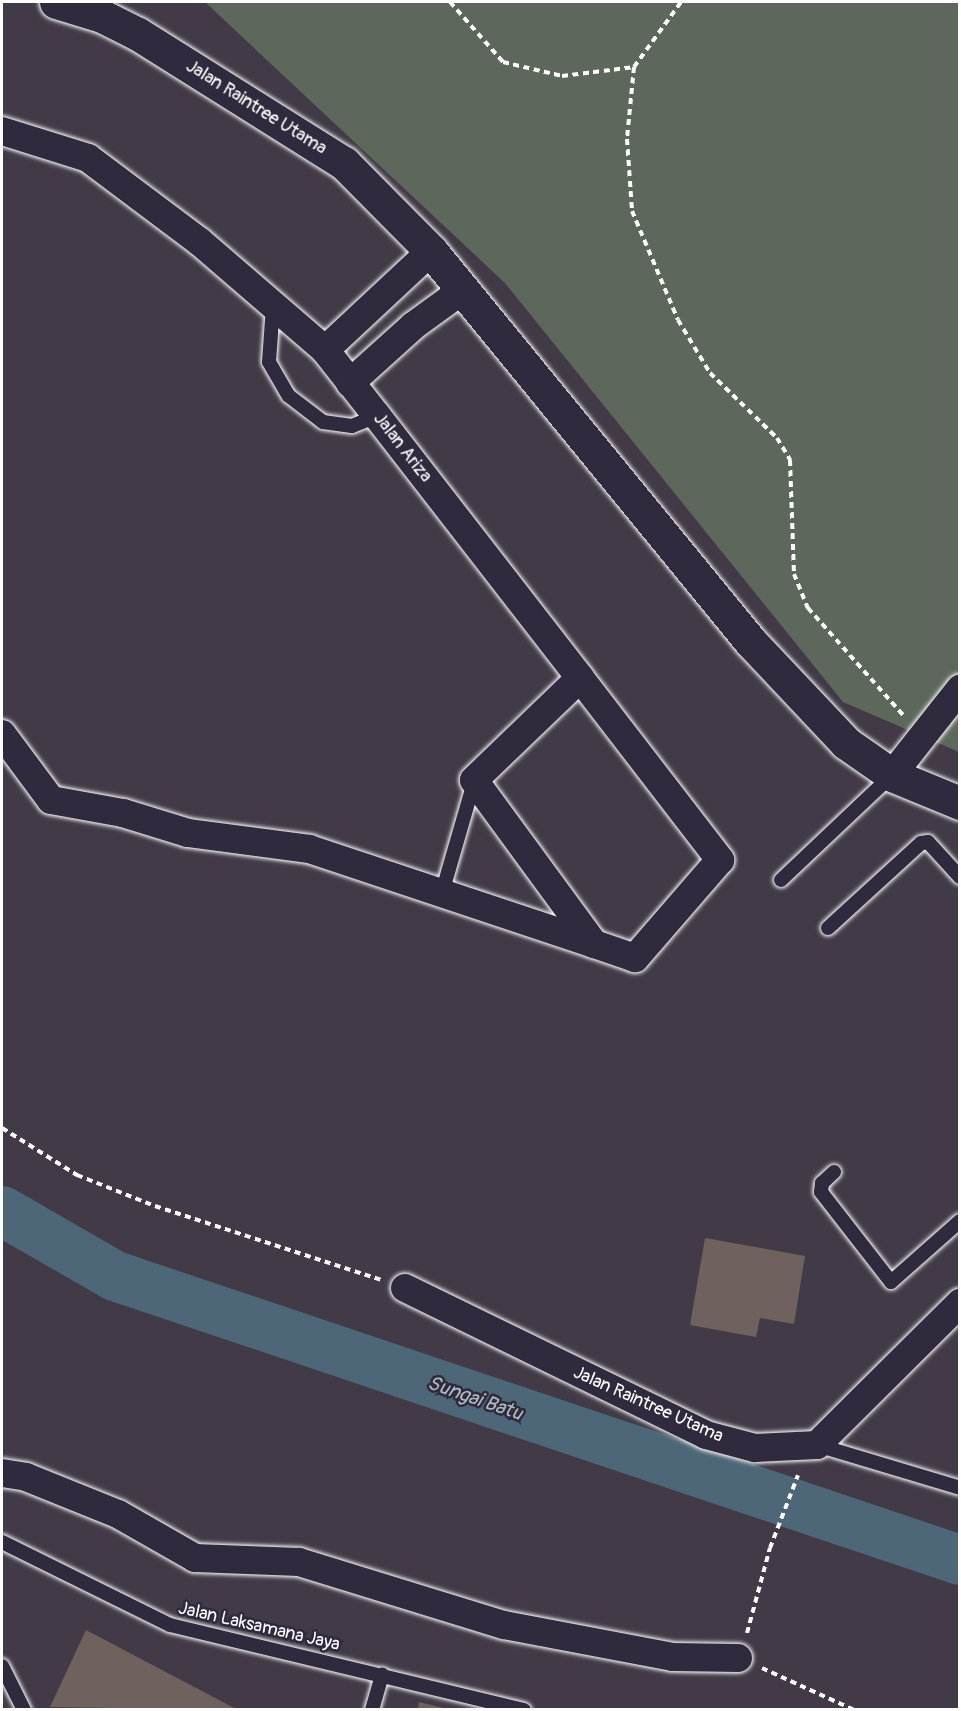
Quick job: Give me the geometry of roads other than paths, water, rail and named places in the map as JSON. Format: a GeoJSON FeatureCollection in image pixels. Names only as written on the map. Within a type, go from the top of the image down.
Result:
{"type":"FeatureCollection","features":[{"type":"Feature","properties":{"kind":"street","name":"Jalan Raintree Utama"},"geometry":{"type":"LineString","coordinates":[[56,2],[102,16],[138,34],[344,163],[431,251],[464,289],[750,641],[846,743],[892,775],[960,803]]}},
{"type":"Feature","properties":{"kind":"street","name":"Jalan Ariza"},"geometry":{"type":"LineString","coordinates":[[2,131],[88,158],[200,242],[325,350],[720,860],[635,958],[594,944]]}},
{"type":"Feature","properties":{"kind":"street"},"geometry":{"type":"LineString","coordinates":[[325,350],[431,251]]}},
{"type":"Feature","properties":{"kind":"street"},"geometry":{"type":"LineString","coordinates":[[350,383],[413,326],[464,289]]}},
{"type":"Feature","properties":{"kind":"street"},"geometry":{"type":"LineString","coordinates":[[580,678],[474,780],[594,944]]}},
{"type":"Feature","properties":{"kind":"street"},"geometry":{"type":"LineString","coordinates":[[892,775],[927,736],[960,688]]}},
{"type":"Feature","properties":{"kind":"street"},"geometry":{"type":"LineString","coordinates":[[2,734],[51,800],[123,813],[188,833],[309,849],[594,944]]}},
{"type":"Feature","properties":{"kind":"street","name":"Jalan Raintree Utama"},"geometry":{"type":"LineString","coordinates":[[405,1288],[706,1435],[755,1448],[816,1445]]}},
{"type":"Feature","properties":{"kind":"street"},"geometry":{"type":"LineString","coordinates":[[816,1445],[960,1303]]}},
{"type":"Feature","properties":{"kind":"street"},"geometry":{"type":"LineString","coordinates":[[2,1473],[26,1477],[118,1514],[195,1558],[298,1562],[504,1625],[673,1657],[738,1658]]}},
{"type":"Feature","properties":{"kind":"lane"},"geometry":{"type":"LineString","coordinates":[[273,306],[269,362],[290,396],[323,422],[352,426],[377,416]]}},
{"type":"Feature","properties":{"kind":"lane"},"geometry":{"type":"LineString","coordinates":[[781,880],[892,775]]}},
{"type":"Feature","properties":{"kind":"lane"},"geometry":{"type":"LineString","coordinates":[[442,893],[474,780]]}},
{"type":"Feature","properties":{"kind":"lane"},"geometry":{"type":"LineString","coordinates":[[828,928],[921,843],[928,842],[960,877]]}},
{"type":"Feature","properties":{"kind":"lane"},"geometry":{"type":"LineString","coordinates":[[834,1172],[822,1183],[821,1192],[891,1282],[960,1221]]}},
{"type":"Feature","properties":{"kind":"lane"},"geometry":{"type":"LineString","coordinates":[[816,1445],[960,1488]]}},
{"type":"Feature","properties":{"kind":"lane","name":"Jalan Laksamana Jaya"},"geometry":{"type":"LineString","coordinates":[[2,1542],[170,1625],[382,1674],[524,1710]]}},
{"type":"Feature","properties":{"kind":"lane"},"geometry":{"type":"LineString","coordinates":[[2,1666],[24,1710]]}},
{"type":"Feature","properties":{"kind":"lane"},"geometry":{"type":"LineString","coordinates":[[372,1710],[382,1674]]}},
{"type":"Feature","properties":{"kind":"waterway","name":"Sungai Batu"},"geometry":{"type":"LineString","coordinates":[[2,1211],[115,1276],[960,1560]]}}]}
